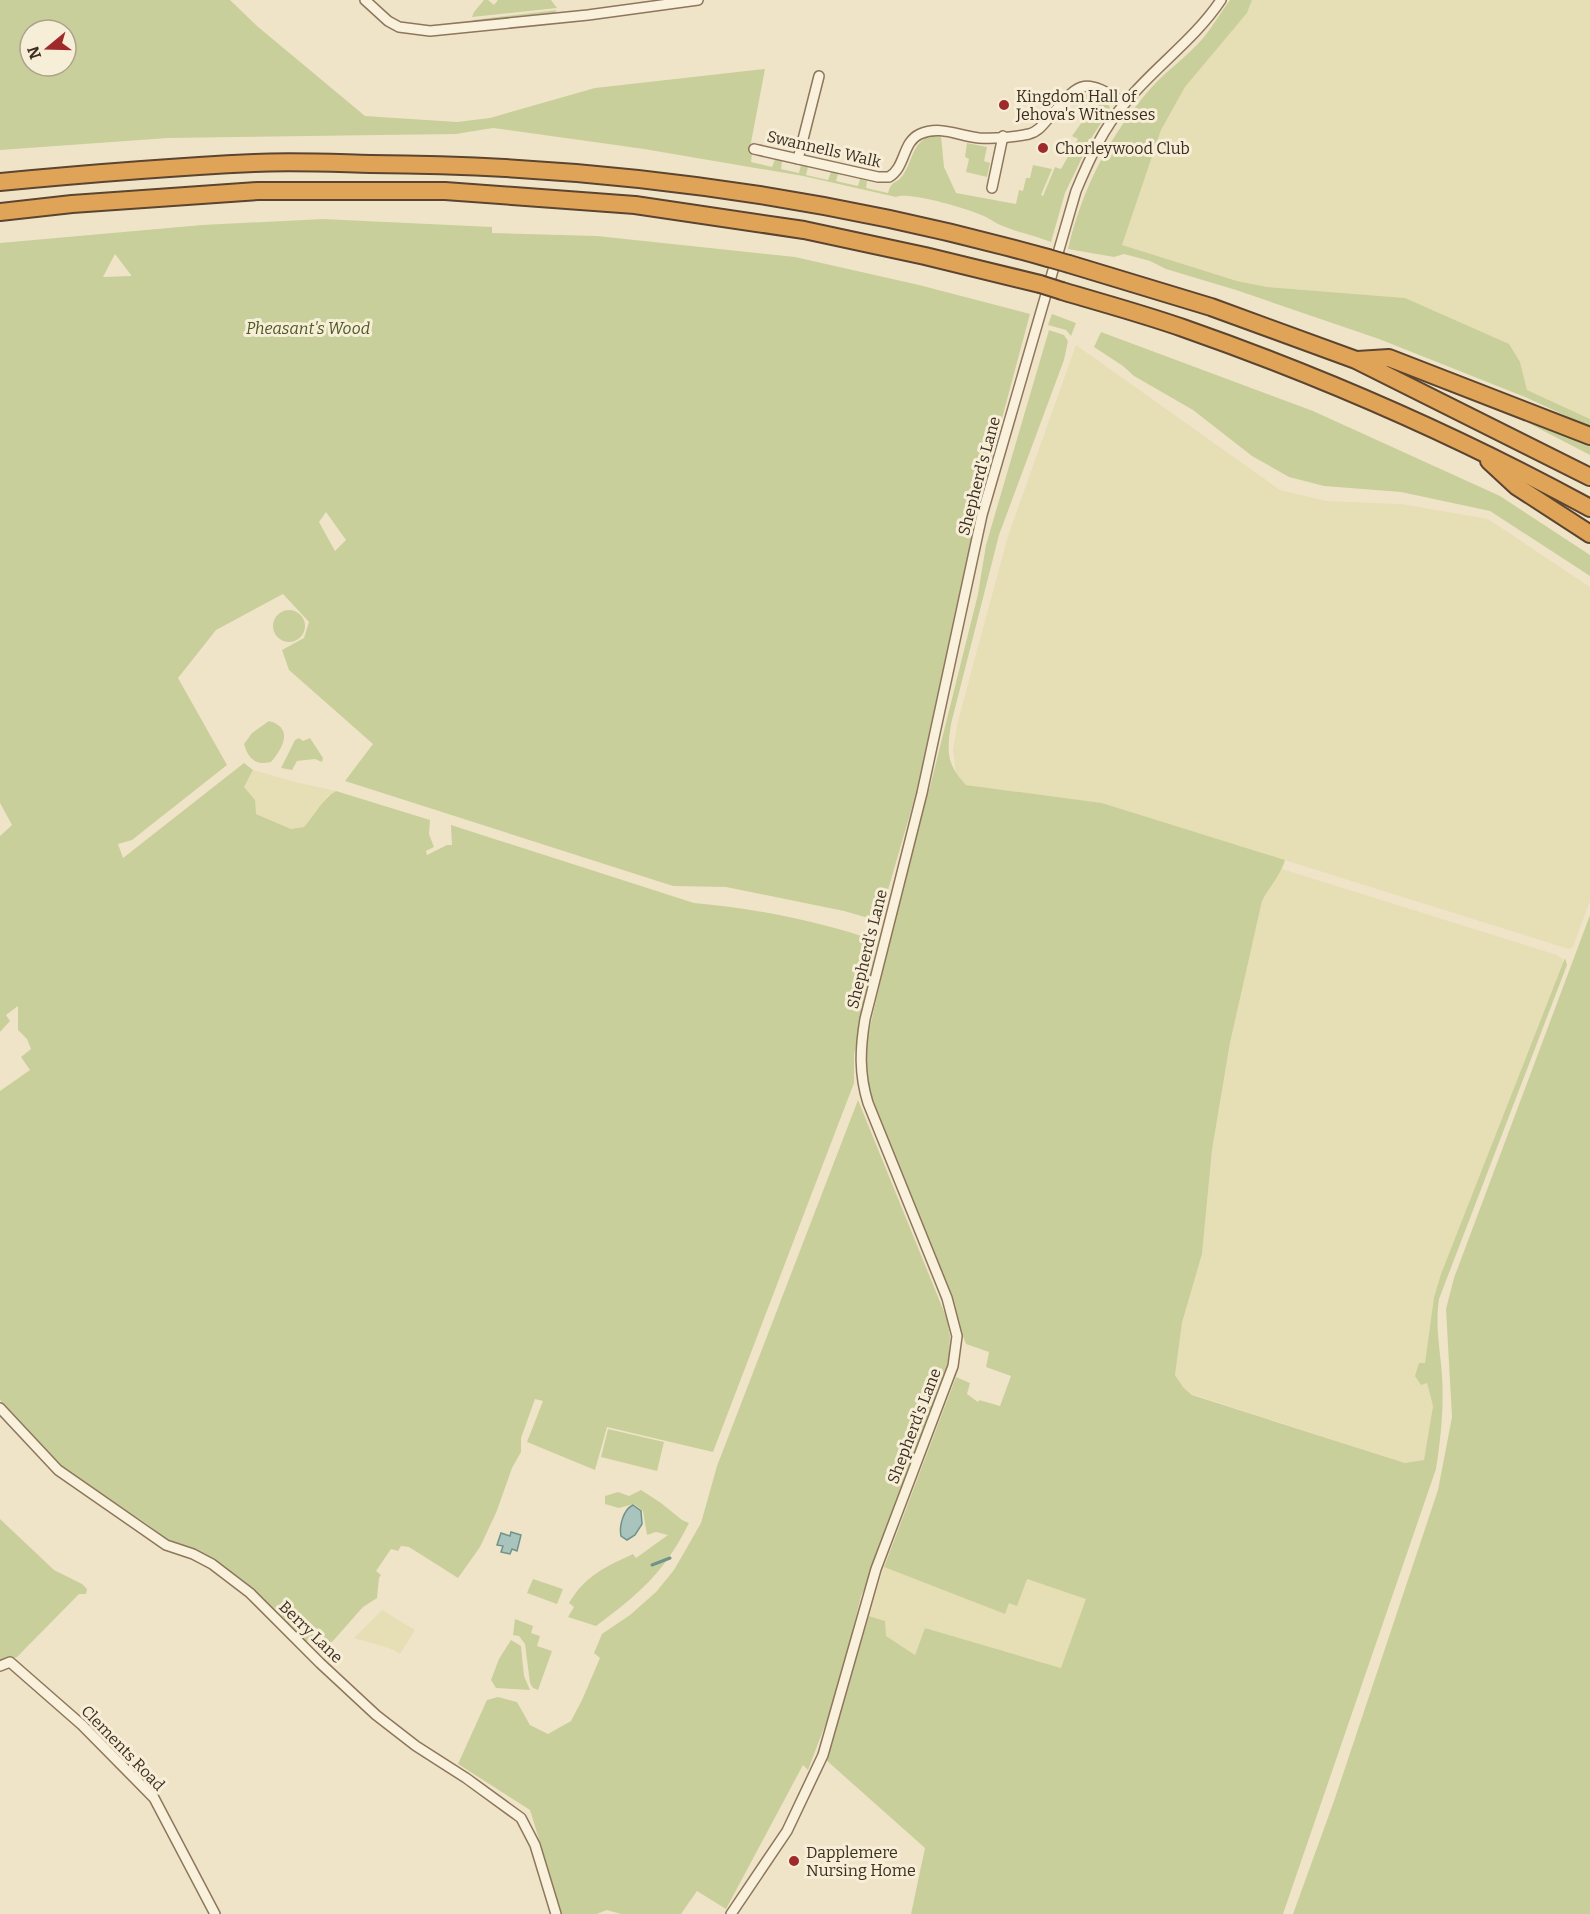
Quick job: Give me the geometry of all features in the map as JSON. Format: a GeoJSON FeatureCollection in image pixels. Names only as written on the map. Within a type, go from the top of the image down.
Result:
{"type":"FeatureCollection","features":[{"type":"Feature","properties":{"kind":"highway"},"geometry":{"type":"LineString","coordinates":[[0,182],[257,163],[450,164],[632,177],[814,203],[929,227],[1048,258],[1211,307],[1356,360],[1590,477]]}},
{"type":"Feature","properties":{"kind":"highway"},"geometry":{"type":"LineString","coordinates":[[0,212],[72,204],[258,191],[468,193],[635,205],[804,230],[926,256],[1040,284],[1183,328],[1326,382],[1521,471],[1590,508]]}},
{"type":"Feature","properties":{"kind":"highway"},"geometry":{"type":"LineString","coordinates":[[1356,360],[1389,357],[1590,436]]}},
{"type":"Feature","properties":{"kind":"highway"},"geometry":{"type":"LineString","coordinates":[[1480,452],[1516,486],[1590,534]]}},
{"type":"Feature","properties":{"kind":"street"},"geometry":{"type":"LineString","coordinates":[[365,0],[388,21],[399,27],[430,32],[588,15],[698,0]]}},
{"type":"Feature","properties":{"kind":"street","name":"Shepherd's Lane"},"geometry":{"type":"LineString","coordinates":[[731,1914],[787,1831],[823,1755],[876,1569],[953,1366],[957,1336],[947,1298],[862,1086],[860,1051],[865,1019],[922,793],[982,515],[1076,191],[1092,155],[1125,103],[1197,30],[1221,0]]}},
{"type":"Feature","properties":{"kind":"street"},"geometry":{"type":"LineString","coordinates":[[798,159],[819,76]]}},
{"type":"Feature","properties":{"kind":"street","name":"Swannells Walk"},"geometry":{"type":"LineString","coordinates":[[754,148],[885,178],[896,172],[914,138],[928,131],[942,131],[976,138],[1035,132],[1069,95],[1080,87],[1093,85],[1125,103]]}},
{"type":"Feature","properties":{"kind":"street"},"geometry":{"type":"LineString","coordinates":[[992,188],[1003,136]]}},
{"type":"Feature","properties":{"kind":"street","name":"Berry Lane"},"geometry":{"type":"LineString","coordinates":[[0,1408],[58,1470],[166,1545],[193,1554],[212,1564],[250,1593],[376,1715],[416,1746],[466,1778],[521,1818],[535,1845],[556,1914]]}},
{"type":"Feature","properties":{"kind":"street","name":"Clements Road"},"geometry":{"type":"LineString","coordinates":[[0,1666],[10,1662],[98,1740],[154,1798],[215,1914]]}},
{"type":"Feature","properties":{"kind":"shaded area"},"geometry":{"type":"Polygon","coordinates":[[[1252,0],[1590,0],[1590,419],[1527,390],[1520,362],[1405,298],[1267,287],[1237,281],[1121,245],[1161,130],[1185,87],[1247,13],[1252,0]]]}},
{"type":"Feature","properties":{"kind":"shaded area"},"geometry":{"type":"Polygon","coordinates":[[[1076,345],[1280,490],[1326,501],[1401,504],[1488,519],[1590,587],[1590,901],[1573,947],[1569,949],[1102,803],[966,785],[956,775],[953,750],[958,721],[1008,536],[1076,345]]]}},
{"type":"Feature","properties":{"kind":"shaded area"},"geometry":{"type":"Polygon","coordinates":[[[253,770],[336,791],[326,797],[304,827],[291,829],[256,814],[244,787],[253,770]]]}},
{"type":"Feature","properties":{"kind":"shaded area"},"geometry":{"type":"Polygon","coordinates":[[[1282,869],[1557,955],[1563,959],[1564,967],[1441,1274],[1434,1297],[1424,1372],[1433,1406],[1424,1461],[1405,1463],[1192,1394],[1183,1387],[1175,1375],[1182,1324],[1202,1254],[1212,1150],[1231,1039],[1262,901],[1269,886],[1282,869]]]}},
{"type":"Feature","properties":{"kind":"shaded area"},"geometry":{"type":"Polygon","coordinates":[[[884,1567],[1005,1614],[1009,1602],[1017,1605],[1026,1579],[1087,1598],[1062,1668],[925,1628],[915,1655],[885,1636],[885,1621],[869,1616],[884,1567]]]}},
{"type":"Feature","properties":{"kind":"shaded area"},"geometry":{"type":"Polygon","coordinates":[[[382,1610],[415,1630],[400,1654],[392,1649],[354,1638],[382,1610]]]}},
{"type":"Feature","properties":{"kind":"green space"},"geometry":{"type":"Polygon","coordinates":[[[0,0],[230,0],[257,26],[365,116],[457,122],[490,118],[595,88],[765,69],[749,153],[752,154],[751,162],[772,167],[775,159],[782,161],[781,169],[799,173],[801,165],[808,167],[806,175],[828,180],[831,172],[838,174],[836,181],[858,186],[860,179],[867,181],[866,188],[888,193],[891,185],[903,175],[919,143],[925,139],[941,136],[944,167],[956,193],[1016,204],[1019,190],[1023,191],[1026,178],[1030,178],[1033,165],[1052,169],[1041,195],[1043,196],[1055,167],[1061,169],[1078,139],[1072,136],[1087,115],[1072,102],[1083,95],[1100,95],[1108,102],[1110,109],[1092,137],[1065,193],[1051,242],[1004,227],[968,210],[927,199],[896,197],[803,176],[644,149],[493,128],[456,134],[168,138],[0,150],[0,0]]]}},
{"type":"Feature","properties":{"kind":"green space"},"geometry":{"type":"Polygon","coordinates":[[[484,0],[494,5],[498,0],[551,0],[557,8],[472,17],[484,0]]]}},
{"type":"Feature","properties":{"kind":"green space"},"geometry":{"type":"Polygon","coordinates":[[[1230,0],[1252,0],[1247,13],[1185,87],[1161,130],[1122,245],[1237,281],[1267,287],[1405,298],[1509,344],[1520,362],[1527,390],[1590,419],[1590,427],[1525,397],[1379,339],[1236,290],[1124,254],[1114,257],[1068,249],[1081,205],[1110,143],[1151,88],[1204,37],[1230,0]]]}},
{"type":"Feature","properties":{"kind":"green space"},"geometry":{"type":"Polygon","coordinates":[[[557,10],[554,14],[476,23],[473,20],[557,10]]]}},
{"type":"Feature","properties":{"kind":"green space"},"geometry":{"type":"Polygon","coordinates":[[[967,143],[987,147],[984,161],[990,163],[987,177],[966,172],[969,159],[965,157],[967,143]]]}},
{"type":"Feature","properties":{"kind":"green space","name":"Pheasant's Wood"},"geometry":{"type":"Polygon","coordinates":[[[323,219],[492,227],[492,233],[597,236],[795,257],[919,285],[1030,314],[982,493],[917,790],[879,921],[844,911],[726,887],[673,886],[345,781],[373,744],[289,670],[282,650],[304,638],[309,622],[283,594],[216,630],[178,678],[227,765],[132,840],[118,844],[123,858],[244,763],[253,770],[244,787],[255,800],[256,814],[291,829],[304,827],[336,791],[430,820],[429,834],[434,847],[426,851],[427,855],[447,845],[452,845],[451,825],[694,903],[786,916],[877,941],[854,1055],[854,1083],[713,1452],[607,1427],[595,1470],[527,1442],[543,1401],[535,1399],[521,1438],[521,1452],[512,1468],[496,1513],[480,1547],[458,1578],[409,1547],[401,1546],[398,1551],[391,1549],[376,1571],[381,1575],[377,1598],[363,1607],[332,1642],[304,1641],[243,1580],[194,1550],[171,1542],[61,1467],[0,1400],[0,1091],[30,1070],[21,1057],[31,1049],[27,1039],[18,1030],[18,1006],[6,1015],[10,1021],[0,1032],[0,836],[12,825],[0,803],[0,243],[202,225],[323,219]],[[115,254],[103,277],[131,276],[131,275],[115,254]],[[326,512],[319,522],[335,551],[346,540],[326,512]]]}},
{"type":"Feature","properties":{"kind":"green space"},"geometry":{"type":"Polygon","coordinates":[[[1052,314],[1076,323],[1071,336],[1066,330],[1048,325],[1052,314]]]}},
{"type":"Feature","properties":{"kind":"green space"},"geometry":{"type":"Polygon","coordinates":[[[1049,330],[1064,335],[1068,341],[1064,360],[999,535],[951,724],[949,750],[951,764],[966,785],[1102,803],[1285,860],[1281,871],[1262,901],[1230,1043],[1212,1150],[1202,1254],[1182,1323],[1175,1375],[1183,1387],[1192,1395],[1405,1463],[1424,1460],[1433,1406],[1427,1383],[1421,1385],[1415,1376],[1419,1363],[1425,1363],[1434,1297],[1565,958],[1567,965],[1439,1299],[1438,1328],[1443,1399],[1436,1469],[1283,1914],[911,1914],[925,1848],[826,1760],[869,1616],[885,1621],[886,1636],[915,1655],[925,1628],[1061,1668],[1086,1599],[1027,1579],[1017,1606],[1009,1603],[1005,1614],[884,1567],[956,1377],[970,1383],[967,1394],[978,1402],[979,1400],[1000,1406],[1011,1376],[986,1367],[989,1352],[966,1344],[875,1111],[866,1079],[865,1049],[889,944],[978,594],[986,545],[1049,330]]]}},
{"type":"Feature","properties":{"kind":"green space"},"geometry":{"type":"Polygon","coordinates":[[[1101,332],[1313,411],[1500,496],[1590,555],[1590,576],[1490,511],[1401,492],[1324,486],[1289,477],[1252,456],[1193,410],[1134,376],[1094,347],[1101,332]]]}},
{"type":"Feature","properties":{"kind":"green space"},"geometry":{"type":"Polygon","coordinates":[[[1508,409],[1590,445],[1590,455],[1507,412],[1508,409]]]}},
{"type":"Feature","properties":{"kind":"green space"},"geometry":{"type":"Polygon","coordinates":[[[289,610],[301,614],[305,626],[301,638],[289,642],[277,638],[273,626],[277,614],[289,610]]]}},
{"type":"Feature","properties":{"kind":"green space"},"geometry":{"type":"Polygon","coordinates":[[[269,721],[282,728],[284,739],[271,762],[256,762],[250,757],[244,744],[252,733],[269,721]]]}},
{"type":"Feature","properties":{"kind":"green space"},"geometry":{"type":"Polygon","coordinates":[[[299,738],[303,741],[310,738],[323,758],[322,762],[315,759],[297,761],[292,770],[281,768],[295,740],[299,738]]]}},
{"type":"Feature","properties":{"kind":"green space"},"geometry":{"type":"Polygon","coordinates":[[[1590,915],[1590,1914],[1293,1914],[1334,1801],[1438,1490],[1452,1417],[1446,1309],[1454,1278],[1590,915]]]}},
{"type":"Feature","properties":{"kind":"green space"},"geometry":{"type":"Polygon","coordinates":[[[858,1100],[947,1319],[950,1336],[949,1358],[933,1412],[889,1531],[861,1596],[838,1691],[808,1770],[803,1765],[726,1909],[697,1891],[681,1914],[621,1914],[607,1910],[597,1914],[562,1914],[530,1810],[458,1764],[487,1700],[498,1697],[517,1702],[530,1725],[548,1734],[571,1721],[600,1658],[594,1653],[602,1634],[630,1615],[656,1592],[674,1570],[701,1523],[717,1466],[858,1100]]]}},
{"type":"Feature","properties":{"kind":"green space"},"geometry":{"type":"Polygon","coordinates":[[[608,1429],[664,1442],[657,1471],[601,1457],[608,1429]]]}},
{"type":"Feature","properties":{"kind":"green space"},"geometry":{"type":"Polygon","coordinates":[[[641,1490],[689,1523],[680,1540],[650,1581],[596,1626],[568,1617],[574,1607],[569,1603],[589,1579],[633,1554],[636,1558],[668,1535],[656,1532],[647,1535],[643,1511],[634,1504],[619,1508],[605,1504],[605,1496],[618,1492],[629,1496],[641,1490]]]}},
{"type":"Feature","properties":{"kind":"green space"},"geometry":{"type":"Polygon","coordinates":[[[0,1519],[54,1570],[82,1584],[87,1589],[86,1594],[79,1594],[17,1657],[0,1662],[0,1519]]]}},
{"type":"Feature","properties":{"kind":"green space"},"geometry":{"type":"Polygon","coordinates":[[[533,1579],[563,1589],[557,1604],[527,1593],[533,1579]]]}},
{"type":"Feature","properties":{"kind":"green space"},"geometry":{"type":"Polygon","coordinates":[[[515,1619],[533,1626],[531,1633],[540,1636],[537,1646],[552,1651],[538,1690],[530,1683],[525,1644],[519,1636],[513,1635],[515,1619]]]}},
{"type":"Feature","properties":{"kind":"green space"},"geometry":{"type":"Polygon","coordinates":[[[511,1640],[521,1646],[524,1676],[530,1690],[496,1688],[491,1680],[499,1659],[511,1640]]]}},
{"type":"Feature","properties":{"kind":"water"},"geometry":{"type":"Polygon","coordinates":[[[633,1505],[641,1511],[642,1524],[635,1535],[627,1540],[621,1536],[621,1523],[624,1514],[633,1505]]]}},
{"type":"Feature","properties":{"kind":"water"},"geometry":{"type":"Polygon","coordinates":[[[511,1532],[521,1535],[517,1551],[512,1549],[510,1554],[501,1552],[503,1546],[497,1545],[501,1533],[510,1536],[511,1532]]]}},
{"type":"Feature","properties":{"kind":"waterway"},"geometry":{"type":"LineString","coordinates":[[652,1565],[670,1558]]}},
{"type":"Feature","properties":{"kind":"place","name":"Kingdom Hall of Jehova's Witnesses"},"geometry":{"type":"Point","coordinates":[1004,105]}},
{"type":"Feature","properties":{"kind":"place","name":"Chorleywood Club"},"geometry":{"type":"Point","coordinates":[1043,148]}},
{"type":"Feature","properties":{"kind":"place","name":"Dapplemere Nursing Home"},"geometry":{"type":"Point","coordinates":[794,1861]}}]}
